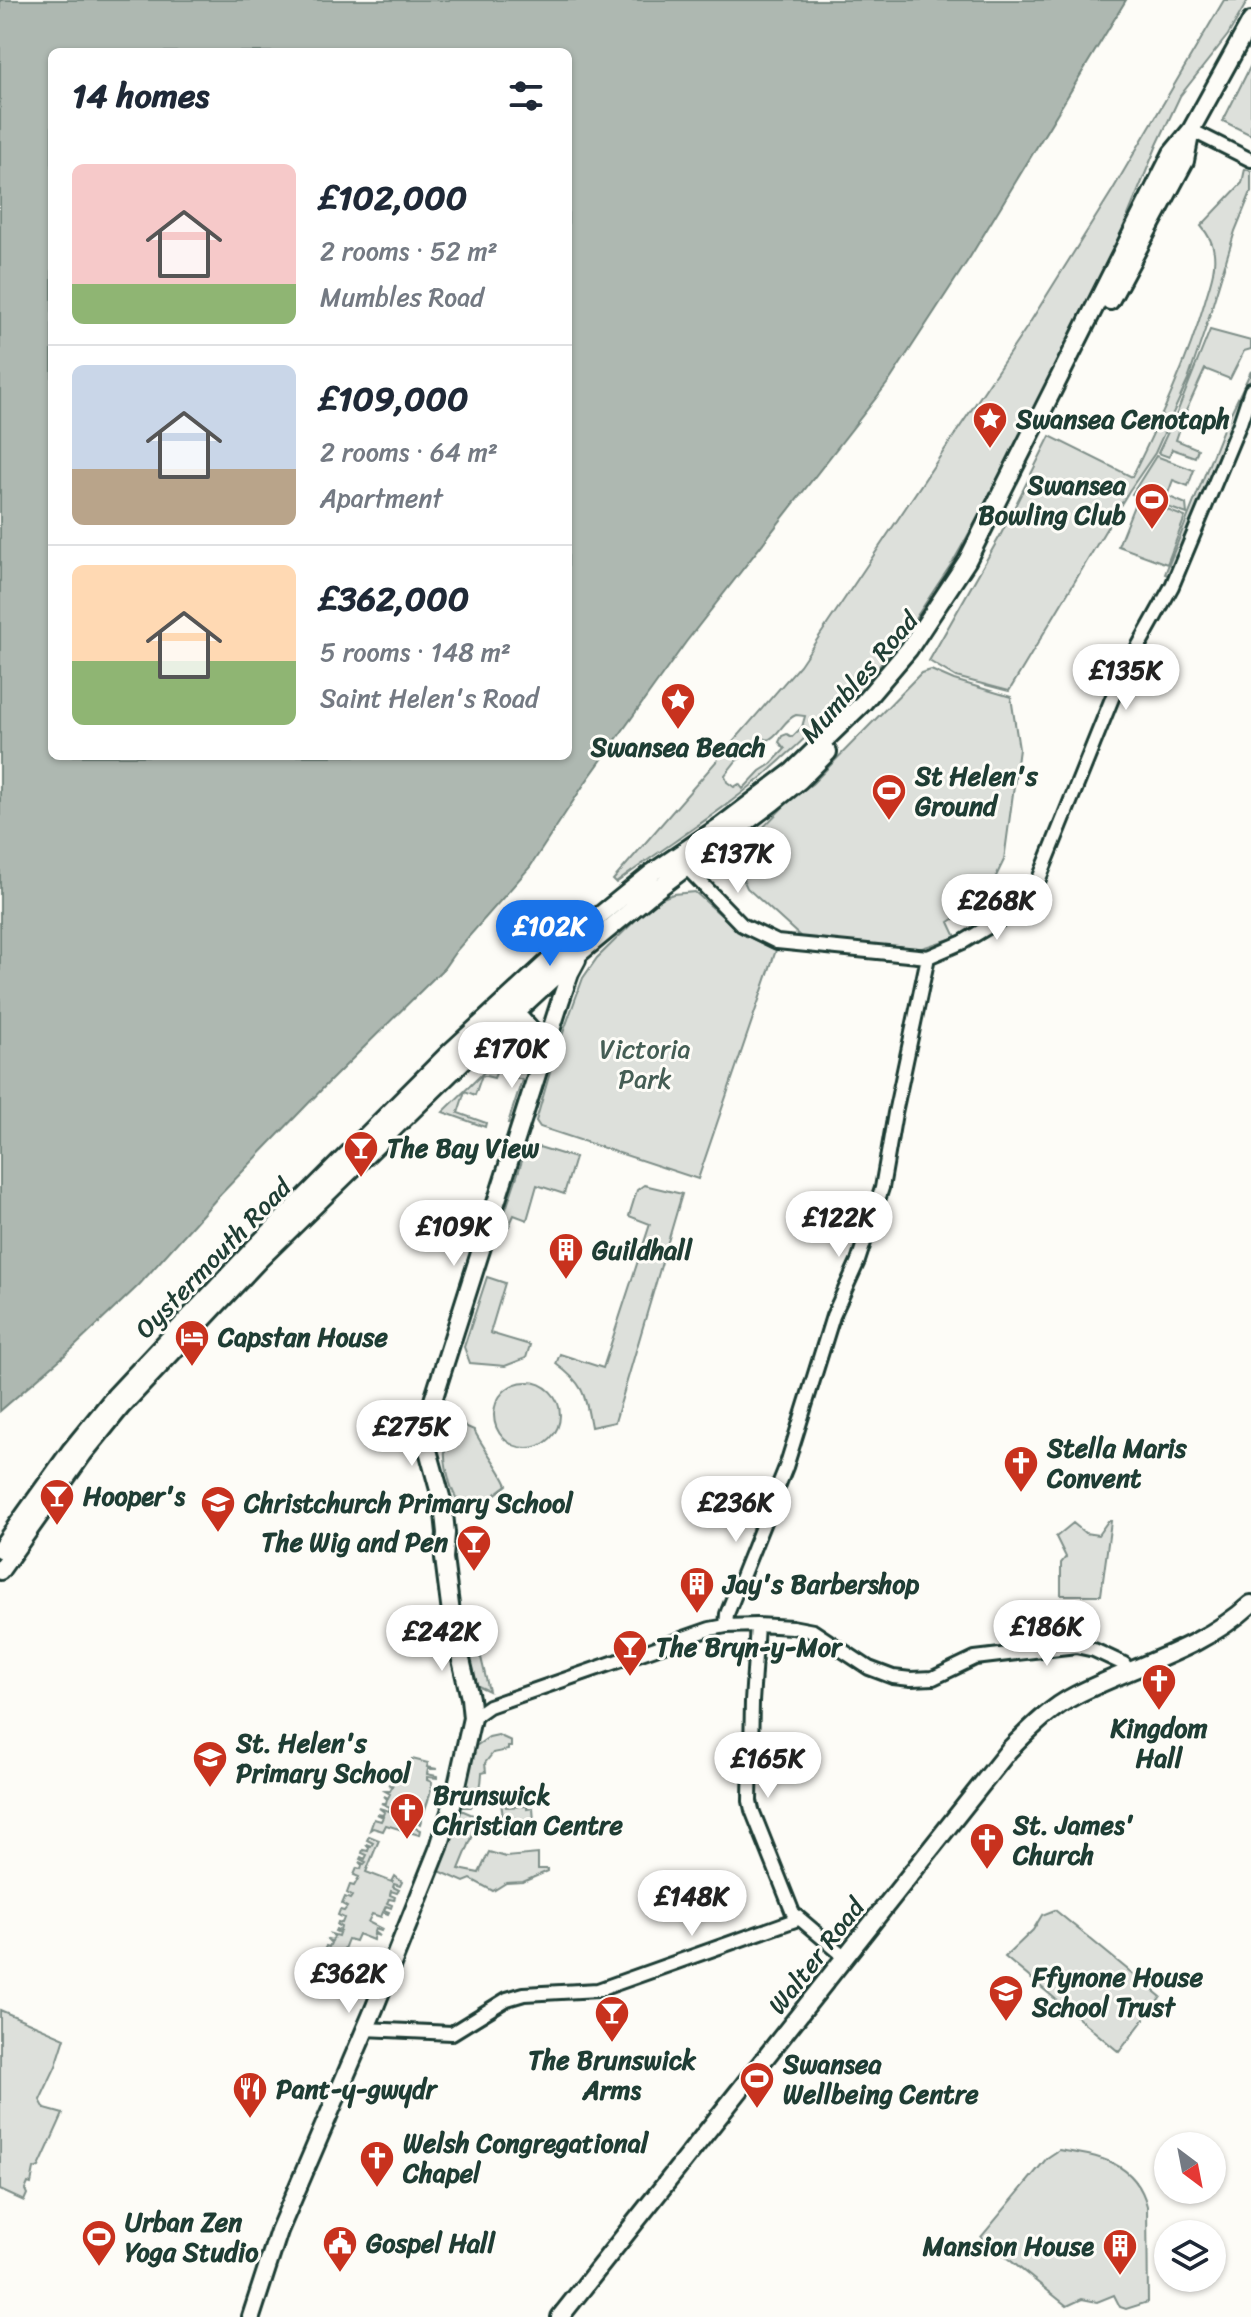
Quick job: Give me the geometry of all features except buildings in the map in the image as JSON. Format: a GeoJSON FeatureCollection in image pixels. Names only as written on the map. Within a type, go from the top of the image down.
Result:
{"type":"FeatureCollection","features":[{"type":"Feature","properties":{"kind":"main road","name":"Mumbles Road"},"geometry":{"type":"LineString","coordinates":[[486,1029],[518,1007],[656,890],[799,781],[913,653],[967,561],[1172,153],[1191,130],[1251,21]]}},
{"type":"Feature","properties":{"kind":"main road","name":"Mumbles Road"},"geometry":{"type":"LineString","coordinates":[[465,1059],[525,982],[589,924],[653,872],[793,771],[867,706]]}},
{"type":"Feature","properties":{"kind":"main road"},"geometry":{"type":"LineString","coordinates":[[251,2317],[279,2231],[439,1847],[454,1799],[472,1718],[452,1621],[444,1558],[446,1533],[443,1504],[426,1443],[428,1416],[570,973],[581,952]]}},
{"type":"Feature","properties":{"kind":"main road"},"geometry":{"type":"LineString","coordinates":[[525,982],[518,1007],[542,1042],[543,1060]]}},
{"type":"Feature","properties":{"kind":"main road"},"geometry":{"type":"LineString","coordinates":[[518,1007],[551,1035]]}},
{"type":"Feature","properties":{"kind":"main road"},"geometry":{"type":"LineString","coordinates":[[486,1029],[530,1027]]}},
{"type":"Feature","properties":{"kind":"main road","name":"Oystermouth Road"},"geometry":{"type":"LineString","coordinates":[[0,1549],[71,1450],[115,1396],[297,1205],[450,1052],[486,1029]]}},
{"type":"Feature","properties":{"kind":"main road","name":"Oystermouth Road"},"geometry":{"type":"LineString","coordinates":[[0,1571],[83,1454],[121,1407],[259,1260],[465,1059]]}},
{"type":"Feature","properties":{"kind":"main road","name":"Walter Road"},"geometry":{"type":"LineString","coordinates":[[560,2317],[1009,1750],[1065,1702],[1215,1632],[1251,1604]]}},
{"type":"Feature","properties":{"kind":"street"},"geometry":{"type":"LineString","coordinates":[[1191,130],[1251,160]]}},
{"type":"Feature","properties":{"kind":"street"},"geometry":{"type":"LineString","coordinates":[[686,867],[742,925],[777,942],[928,957],[963,942],[1028,901],[1119,681],[1172,586],[1251,390]]}},
{"type":"Feature","properties":{"kind":"street"},"geometry":{"type":"LineString","coordinates":[[726,1626],[727,1614],[786,1467],[833,1316],[858,1261],[882,1188],[928,957]]}},
{"type":"Feature","properties":{"kind":"street"},"geometry":{"type":"LineString","coordinates":[[757,1625],[752,1702],[752,1810],[793,1913],[845,1957]]}},
{"type":"Feature","properties":{"kind":"street"},"geometry":{"type":"LineString","coordinates":[[472,1718],[489,1706],[726,1626],[792,1627],[813,1631],[869,1668],[893,1677],[933,1678],[975,1658],[1076,1646],[1094,1650],[1124,1664],[1128,1673]]}},
{"type":"Feature","properties":{"kind":"street"},"geometry":{"type":"LineString","coordinates":[[365,2029],[452,2033],[515,1996],[598,1990],[798,1919]]}},
{"type":"Feature","properties":{"kind":"green space"},"geometry":{"type":"Polygon","coordinates":[[[1224,0],[1248,0],[1228,35],[1180,96],[1075,333],[989,498],[954,560],[913,622],[874,673],[763,776],[616,883],[613,880],[800,665],[1027,327],[1112,191],[1224,0]],[[805,716],[792,717],[768,740],[761,737],[749,749],[756,753],[751,758],[747,754],[736,761],[725,775],[727,782],[734,787],[739,784],[743,789],[785,749],[779,742],[782,736],[787,734],[792,737],[802,727],[805,716]]]}},
{"type":"Feature","properties":{"kind":"green space"},"geometry":{"type":"Polygon","coordinates":[[[1251,65],[1251,135],[1223,121],[1251,65]]]}},
{"type":"Feature","properties":{"kind":"green space"},"geometry":{"type":"Polygon","coordinates":[[[1245,169],[1251,171],[1251,192],[1235,231],[1188,380],[1155,453],[1009,691],[956,677],[929,661],[1000,536],[1050,436],[1132,477],[1181,369],[1210,284],[1214,266],[1213,249],[1210,238],[1201,226],[1242,183],[1245,169]]]}},
{"type":"Feature","properties":{"kind":"green space"},"geometry":{"type":"Polygon","coordinates":[[[1210,330],[1251,341],[1251,349],[1244,351],[1230,379],[1205,369],[1176,440],[1198,449],[1195,457],[1172,449],[1169,457],[1158,453],[1176,415],[1210,330]]]}},
{"type":"Feature","properties":{"kind":"green space"},"geometry":{"type":"Polygon","coordinates":[[[1251,371],[1238,420],[1172,577],[1165,574],[1227,419],[1251,371]]]}},
{"type":"Feature","properties":{"kind":"green space"},"geometry":{"type":"Polygon","coordinates":[[[1156,456],[1194,470],[1188,486],[1173,480],[1167,496],[1186,504],[1187,514],[1132,494],[1156,456]]]}},
{"type":"Feature","properties":{"kind":"green space","name":"Swansea Bowling Club"},"geometry":{"type":"Polygon","coordinates":[[[1137,498],[1185,517],[1167,564],[1118,546],[1137,498]]]}},
{"type":"Feature","properties":{"kind":"green space","name":"St Helen's Ground"},"geometry":{"type":"Polygon","coordinates":[[[931,670],[1011,697],[1019,749],[1004,860],[985,899],[949,922],[956,937],[919,949],[802,938],[747,888],[743,879],[743,848],[794,796],[812,784],[921,673],[931,670]]]}},
{"type":"Feature","properties":{"kind":"green space","name":"Victoria Park"},"geometry":{"type":"Polygon","coordinates":[[[695,892],[742,934],[776,950],[698,1179],[540,1127],[536,1121],[555,1055],[583,978],[597,958],[655,901],[673,894],[695,892]]]}},
{"type":"Feature","properties":{"kind":"green space"},"geometry":{"type":"Polygon","coordinates":[[[525,1039],[533,1044],[537,1058],[515,1125],[508,1123],[522,1080],[497,1071],[494,1078],[482,1075],[475,1095],[465,1091],[458,1113],[486,1123],[485,1127],[443,1112],[515,1042],[525,1039]]]}},
{"type":"Feature","properties":{"kind":"green space"},"geometry":{"type":"Polygon","coordinates":[[[539,1147],[575,1158],[564,1194],[537,1185],[527,1220],[514,1215],[509,1226],[506,1225],[503,1218],[524,1155],[531,1148],[539,1147]]]}},
{"type":"Feature","properties":{"kind":"green space"},"geometry":{"type":"Polygon","coordinates":[[[644,1185],[682,1194],[615,1422],[591,1427],[582,1391],[556,1364],[560,1354],[603,1368],[650,1224],[629,1216],[637,1190],[644,1185]]]}},
{"type":"Feature","properties":{"kind":"green space"},"geometry":{"type":"Polygon","coordinates":[[[487,1277],[505,1283],[490,1333],[530,1345],[526,1358],[505,1366],[470,1363],[464,1347],[487,1277]]]}},
{"type":"Feature","properties":{"kind":"green space"},"geometry":{"type":"Polygon","coordinates":[[[527,1382],[550,1392],[560,1415],[550,1438],[527,1448],[504,1438],[494,1415],[504,1392],[527,1382]]]}},
{"type":"Feature","properties":{"kind":"green space"},"geometry":{"type":"Polygon","coordinates":[[[451,1420],[474,1430],[507,1485],[482,1504],[467,1507],[455,1496],[450,1483],[445,1452],[451,1420]]]}},
{"type":"Feature","properties":{"kind":"green space"},"geometry":{"type":"Polygon","coordinates":[[[1111,1521],[1101,1595],[1061,1595],[1061,1563],[1066,1557],[1056,1537],[1073,1523],[1085,1533],[1098,1535],[1111,1521]]]}},
{"type":"Feature","properties":{"kind":"green space"},"geometry":{"type":"Polygon","coordinates":[[[493,1616],[494,1619],[463,1629],[469,1647],[478,1645],[489,1691],[474,1684],[460,1628],[493,1616]]]}},
{"type":"Feature","properties":{"kind":"green space"},"geometry":{"type":"Polygon","coordinates":[[[498,1735],[511,1741],[511,1747],[493,1753],[485,1763],[486,1772],[482,1773],[479,1791],[471,1807],[461,1807],[460,1800],[476,1746],[498,1735]]]}},
{"type":"Feature","properties":{"kind":"green space"},"geometry":{"type":"Polygon","coordinates":[[[412,1759],[437,1769],[428,1769],[427,1774],[437,1778],[427,1777],[432,1782],[429,1799],[420,1824],[415,1823],[413,1827],[420,1830],[419,1835],[386,1825],[383,1831],[370,1830],[374,1819],[381,1821],[383,1817],[377,1814],[383,1815],[384,1812],[379,1808],[389,1811],[390,1807],[381,1803],[386,1803],[384,1796],[388,1798],[390,1794],[385,1791],[390,1791],[392,1787],[388,1784],[392,1786],[394,1782],[391,1778],[397,1776],[393,1771],[407,1771],[412,1759]]]}},
{"type":"Feature","properties":{"kind":"green space"},"geometry":{"type":"Polygon","coordinates":[[[501,1802],[505,1802],[506,1807],[533,1808],[535,1835],[505,1837],[495,1834],[503,1817],[501,1802]]]}},
{"type":"Feature","properties":{"kind":"green space"},"geometry":{"type":"Polygon","coordinates":[[[461,1810],[480,1818],[459,1869],[479,1873],[489,1852],[506,1857],[538,1854],[538,1869],[548,1871],[523,1882],[506,1883],[493,1891],[471,1879],[464,1882],[437,1870],[452,1841],[461,1810]]]}},
{"type":"Feature","properties":{"kind":"green space"},"geometry":{"type":"Polygon","coordinates":[[[369,1836],[379,1840],[366,1872],[392,1882],[395,1876],[402,1882],[400,1886],[394,1884],[393,1887],[399,1890],[397,1893],[391,1891],[390,1895],[395,1897],[387,1903],[392,1905],[391,1908],[386,1906],[384,1910],[388,1914],[383,1912],[381,1917],[372,1914],[368,1922],[382,1929],[375,1929],[379,1936],[374,1934],[373,1940],[358,1934],[355,1941],[348,1939],[331,1982],[324,1980],[325,1974],[316,1971],[326,1973],[327,1969],[318,1966],[320,1957],[326,1959],[327,1955],[323,1953],[331,1943],[328,1940],[332,1941],[334,1937],[331,1934],[338,1936],[339,1933],[335,1931],[340,1931],[341,1927],[337,1925],[338,1922],[342,1923],[344,1918],[338,1915],[340,1910],[344,1911],[347,1907],[342,1904],[345,1897],[350,1899],[352,1896],[347,1893],[359,1877],[354,1875],[357,1868],[361,1869],[359,1862],[366,1862],[360,1859],[365,1859],[367,1855],[362,1853],[363,1850],[368,1851],[366,1844],[371,1846],[373,1843],[367,1840],[369,1836]]]}},
{"type":"Feature","properties":{"kind":"green space"},"geometry":{"type":"Polygon","coordinates":[[[1055,1910],[1161,1997],[1119,2052],[1005,1957],[1033,1930],[1042,1915],[1055,1910]]]}},
{"type":"Feature","properties":{"kind":"green space"},"geometry":{"type":"Polygon","coordinates":[[[0,2010],[65,2038],[40,2100],[45,2109],[63,2114],[39,2167],[34,2169],[24,2201],[0,2190],[0,2010]]]}},
{"type":"Feature","properties":{"kind":"green space"},"geometry":{"type":"Polygon","coordinates":[[[1059,2150],[1114,2164],[1125,2171],[1142,2191],[1147,2206],[1148,2302],[1126,2309],[1120,2307],[1114,2295],[1097,2302],[1082,2299],[1067,2306],[981,2237],[1047,2158],[1059,2150]]]}},
{"type":"Feature","properties":{"kind":"shaded area"},"geometry":{"type":"Polygon","coordinates":[[[0,0],[1126,0],[970,257],[890,380],[686,642],[585,783],[530,867],[444,968],[218,1197],[139,1285],[0,1411],[0,0]]]}},
{"type":"Feature","properties":{"kind":"place","name":"Swansea Cenotaph"},"geometry":{"type":"Point","coordinates":[990,450]}},
{"type":"Feature","properties":{"kind":"place","name":"Swansea Bowling Club"},"geometry":{"type":"Point","coordinates":[1152,531]}},
{"type":"Feature","properties":{"kind":"place","name":"Swansea Beach"},"geometry":{"type":"Point","coordinates":[678,731]}},
{"type":"Feature","properties":{"kind":"place","name":"St Helen's Ground"},"geometry":{"type":"Point","coordinates":[889,822]}},
{"type":"Feature","properties":{"kind":"place","name":"The Bay View"},"geometry":{"type":"Point","coordinates":[361,1179]}},
{"type":"Feature","properties":{"kind":"place","name":"Guildhall"},"geometry":{"type":"Point","coordinates":[566,1281]}},
{"type":"Feature","properties":{"kind":"place","name":"Capstan House"},"geometry":{"type":"Point","coordinates":[192,1368]}},
{"type":"Feature","properties":{"kind":"place","name":"Stella Maris Convent"},"geometry":{"type":"Point","coordinates":[1021,1494]}},
{"type":"Feature","properties":{"kind":"place","name":"Hooper's"},"geometry":{"type":"Point","coordinates":[57,1527]}},
{"type":"Feature","properties":{"kind":"place","name":"Christchurch Primary School"},"geometry":{"type":"Point","coordinates":[218,1534]}},
{"type":"Feature","properties":{"kind":"place","name":"The Wig and Pen"},"geometry":{"type":"Point","coordinates":[474,1573]}},
{"type":"Feature","properties":{"kind":"place","name":"Jay's Barbershop"},"geometry":{"type":"Point","coordinates":[697,1615]}},
{"type":"Feature","properties":{"kind":"place","name":"The Bryn-y-Mor"},"geometry":{"type":"Point","coordinates":[630,1678]}},
{"type":"Feature","properties":{"kind":"place","name":"Kingdom Hall"},"geometry":{"type":"Point","coordinates":[1159,1712]}},
{"type":"Feature","properties":{"kind":"place","name":"St. Helen's Primary School"},"geometry":{"type":"Point","coordinates":[210,1789]}},
{"type":"Feature","properties":{"kind":"place","name":"Brunswick Christian Centre"},"geometry":{"type":"Point","coordinates":[407,1841]}},
{"type":"Feature","properties":{"kind":"place","name":"St. James' Church"},"geometry":{"type":"Point","coordinates":[987,1871]}},
{"type":"Feature","properties":{"kind":"place","name":"Ffynone House School Trust"},"geometry":{"type":"Point","coordinates":[1006,2023]}},
{"type":"Feature","properties":{"kind":"place","name":"The Brunswick Arms"},"geometry":{"type":"Point","coordinates":[612,2044]}},
{"type":"Feature","properties":{"kind":"place","name":"Swansea Wellbeing Centre"},"geometry":{"type":"Point","coordinates":[757,2110]}},
{"type":"Feature","properties":{"kind":"place","name":"Pant-y-gwydr"},"geometry":{"type":"Point","coordinates":[250,2120]}},
{"type":"Feature","properties":{"kind":"place","name":"Welsh Congregational Chapel"},"geometry":{"type":"Point","coordinates":[377,2189]}},
{"type":"Feature","properties":{"kind":"place","name":"Urban Zen Yoga Studio"},"geometry":{"type":"Point","coordinates":[99,2268]}},
{"type":"Feature","properties":{"kind":"place","name":"Gospel Hall"},"geometry":{"type":"Point","coordinates":[340,2274]}},
{"type":"Feature","properties":{"kind":"place","name":"Mansion House"},"geometry":{"type":"Point","coordinates":[1120,2277]}}]}
